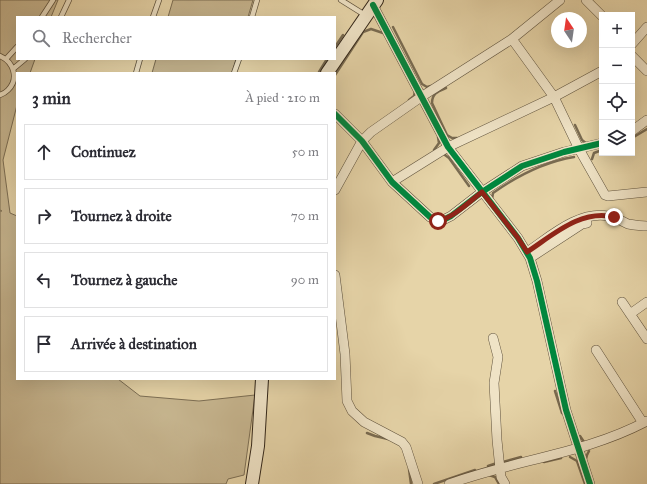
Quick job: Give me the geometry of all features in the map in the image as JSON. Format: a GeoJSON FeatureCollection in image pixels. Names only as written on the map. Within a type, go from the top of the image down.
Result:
{"type":"FeatureCollection","features":[{"type":"Feature","properties":{"kind":"main road"},"geometry":{"type":"LineString","coordinates":[[336,60],[372,7]]}},
{"type":"Feature","properties":{"kind":"main road"},"geometry":{"type":"LineString","coordinates":[[328,72],[336,60]]}},
{"type":"Feature","properties":{"kind":"main road"},"geometry":{"type":"LineString","coordinates":[[252,484],[258,446],[262,380]]}},
{"type":"Feature","properties":{"kind":"street"},"geometry":{"type":"LineString","coordinates":[[336,188],[362,141],[371,132],[421,97],[512,39],[560,0]]}},
{"type":"Feature","properties":{"kind":"street"},"geometry":{"type":"LineString","coordinates":[[586,0],[599,13]]}},
{"type":"Feature","properties":{"kind":"street"},"geometry":{"type":"LineString","coordinates":[[372,7],[448,147],[518,238],[529,255],[537,281],[566,410],[590,484]]}},
{"type":"Feature","properties":{"kind":"street"},"geometry":{"type":"LineString","coordinates":[[635,41],[647,27]]}},
{"type":"Feature","properties":{"kind":"street"},"geometry":{"type":"LineString","coordinates":[[512,39],[554,97],[579,149],[605,195],[608,196],[647,192]]}},
{"type":"Feature","properties":{"kind":"street"},"geometry":{"type":"LineString","coordinates":[[635,59],[647,71]]}},
{"type":"Feature","properties":{"kind":"street"},"geometry":{"type":"LineString","coordinates":[[392,182],[448,147],[554,97],[599,73]]}},
{"type":"Feature","properties":{"kind":"street"},"geometry":{"type":"LineString","coordinates":[[336,115],[362,141],[392,182],[430,217],[438,221],[451,216],[482,192],[522,166],[564,152],[599,145]]}},
{"type":"Feature","properties":{"kind":"street"},"geometry":{"type":"LineString","coordinates":[[635,128],[647,120]]}},
{"type":"Feature","properties":{"kind":"street"},"geometry":{"type":"LineString","coordinates":[[529,255],[573,222],[585,217],[597,215],[608,216],[631,224],[647,226]]}},
{"type":"Feature","properties":{"kind":"street"},"geometry":{"type":"LineString","coordinates":[[529,255],[582,224],[592,221],[608,221],[631,230],[647,232]]}},
{"type":"Feature","properties":{"kind":"street"},"geometry":{"type":"LineString","coordinates":[[336,283],[345,354],[347,401],[352,411],[364,422],[402,442],[406,447],[418,484]]}},
{"type":"Feature","properties":{"kind":"street"},"geometry":{"type":"LineString","coordinates":[[622,302],[647,339]]}},
{"type":"Feature","properties":{"kind":"street"},"geometry":{"type":"LineString","coordinates":[[630,314],[647,302]]}},
{"type":"Feature","properties":{"kind":"street"},"geometry":{"type":"LineString","coordinates":[[493,338],[498,357],[494,382],[500,469],[501,477],[505,484]]}},
{"type":"Feature","properties":{"kind":"street"},"geometry":{"type":"LineString","coordinates":[[449,484],[604,440],[645,422],[596,350]]}},
{"type":"Feature","properties":{"kind":"lane"},"geometry":{"type":"LineString","coordinates":[[43,16],[53,0]]}},
{"type":"Feature","properties":{"kind":"lane"},"geometry":{"type":"LineString","coordinates":[[61,16],[69,0]]}},
{"type":"Feature","properties":{"kind":"lane"},"geometry":{"type":"LineString","coordinates":[[153,16],[159,0]]}},
{"type":"Feature","properties":{"kind":"lane"},"geometry":{"type":"LineString","coordinates":[[252,16],[257,0]]}},
{"type":"Feature","properties":{"kind":"lane"},"geometry":{"type":"LineString","coordinates":[[341,0],[372,7]]}},
{"type":"Feature","properties":{"kind":"lane"},"geometry":{"type":"LineString","coordinates":[[6,59],[16,48]]}},
{"type":"Feature","properties":{"kind":"lane"},"geometry":{"type":"LineString","coordinates":[[0,56],[6,59],[13,69],[14,81],[8,91],[0,95]]}},
{"type":"Feature","properties":{"kind":"lane"},"geometry":{"type":"LineString","coordinates":[[13,69],[24,60]]}},
{"type":"Feature","properties":{"kind":"lane"},"geometry":{"type":"LineString","coordinates":[[136,72],[140,60]]}},
{"type":"Feature","properties":{"kind":"lane"},"geometry":{"type":"LineString","coordinates":[[234,72],[239,60]]}},
{"type":"Feature","properties":{"kind":"shaded area"},"geometry":{"type":"Polygon","coordinates":[[[0,0],[58,0],[51,16],[16,16],[16,60],[35,60],[30,72],[16,72],[16,109],[3,160],[10,213],[16,216],[16,380],[119,380],[140,396],[199,401],[255,395],[244,475],[228,479],[226,484],[0,484],[0,211],[2,211],[0,210],[0,0]]]}},
{"type":"Feature","properties":{"kind":"shaded area"},"geometry":{"type":"Polygon","coordinates":[[[173,0],[253,0],[248,16],[168,16],[173,0]]]}},
{"type":"Feature","properties":{"kind":"shaded area"},"geometry":{"type":"Polygon","coordinates":[[[156,60],[236,60],[232,72],[152,72],[156,60]]]}},
{"type":"Feature","properties":{"kind":"waterway"},"geometry":{"type":"LineString","coordinates":[[393,27],[422,84],[427,87],[431,86]]}},
{"type":"Feature","properties":{"kind":"waterway"},"geometry":{"type":"LineString","coordinates":[[336,73],[363,32],[371,29],[383,33]]}},
{"type":"Feature","properties":{"kind":"waterway"},"geometry":{"type":"LineString","coordinates":[[336,46],[343,35]]}},
{"type":"Feature","properties":{"kind":"waterway"},"geometry":{"type":"LineString","coordinates":[[319,72],[326,60]]}},
{"type":"Feature","properties":{"kind":"waterway"},"geometry":{"type":"LineString","coordinates":[[446,88],[438,91],[433,97],[432,103],[447,135],[452,138],[457,138]]}},
{"type":"Feature","properties":{"kind":"waterway"},"geometry":{"type":"LineString","coordinates":[[409,100],[414,96],[415,91]]}},
{"type":"Feature","properties":{"kind":"waterway"},"geometry":{"type":"LineString","coordinates":[[575,125],[582,140],[587,144]]}},
{"type":"Feature","properties":{"kind":"waterway"},"geometry":{"type":"LineString","coordinates":[[635,136],[647,129]]}},
{"type":"Feature","properties":{"kind":"waterway"},"geometry":{"type":"LineString","coordinates":[[434,150],[439,143],[438,137]]}},
{"type":"Feature","properties":{"kind":"waterway"},"geometry":{"type":"LineString","coordinates":[[592,159],[594,153],[599,151]]}},
{"type":"Feature","properties":{"kind":"waterway"},"geometry":{"type":"LineString","coordinates":[[445,155],[449,158],[469,186]]}},
{"type":"Feature","properties":{"kind":"waterway"},"geometry":{"type":"LineString","coordinates":[[492,199],[493,193],[521,175],[552,162],[574,157]]}},
{"type":"Feature","properties":{"kind":"waterway"},"geometry":{"type":"LineString","coordinates":[[555,391],[562,413]]}},
{"type":"Feature","properties":{"kind":"waterway"},"geometry":{"type":"LineString","coordinates":[[367,433],[388,439]]}},
{"type":"Feature","properties":{"kind":"waterway"},"geometry":{"type":"LineString","coordinates":[[580,436],[584,442]]}},
{"type":"Feature","properties":{"kind":"waterway"},"geometry":{"type":"LineString","coordinates":[[586,459],[589,451]]}},
{"type":"Feature","properties":{"kind":"waterway"},"geometry":{"type":"LineString","coordinates":[[503,462],[521,457]]}},
{"type":"Feature","properties":{"kind":"waterway"},"geometry":{"type":"LineString","coordinates":[[570,457],[577,461],[585,484]]}},
{"type":"Feature","properties":{"kind":"waterway"},"geometry":{"type":"LineString","coordinates":[[544,462],[561,458]]}},
{"type":"Feature","properties":{"kind":"waterway"},"geometry":{"type":"LineString","coordinates":[[488,466],[497,463]]}},
{"type":"Feature","properties":{"kind":"waterway"},"geometry":{"type":"LineString","coordinates":[[409,469],[411,484]]}},
{"type":"Feature","properties":{"kind":"waterway"},"geometry":{"type":"LineString","coordinates":[[434,484],[475,470]]}},
{"type":"Feature","properties":{"kind":"waterway"},"geometry":{"type":"LineString","coordinates":[[489,475],[495,477],[499,484]]}},
{"type":"Feature","properties":{"kind":"cycle path"},"geometry":{"type":"LineString","coordinates":[[373,5],[448,147],[518,238],[530,258],[537,281],[566,410],[590,484]]}},
{"type":"Feature","properties":{"kind":"cycle path"},"geometry":{"type":"LineString","coordinates":[[336,115],[362,141],[392,182],[430,217],[438,221],[451,216],[482,192],[522,166],[564,152],[599,144]]}},
{"type":"Feature","properties":{"kind":"route"},"geometry":{"type":"LineString","coordinates":[[438,221],[451,216],[482,192],[527,252],[573,222],[585,217],[597,215],[614,217]]}}]}
